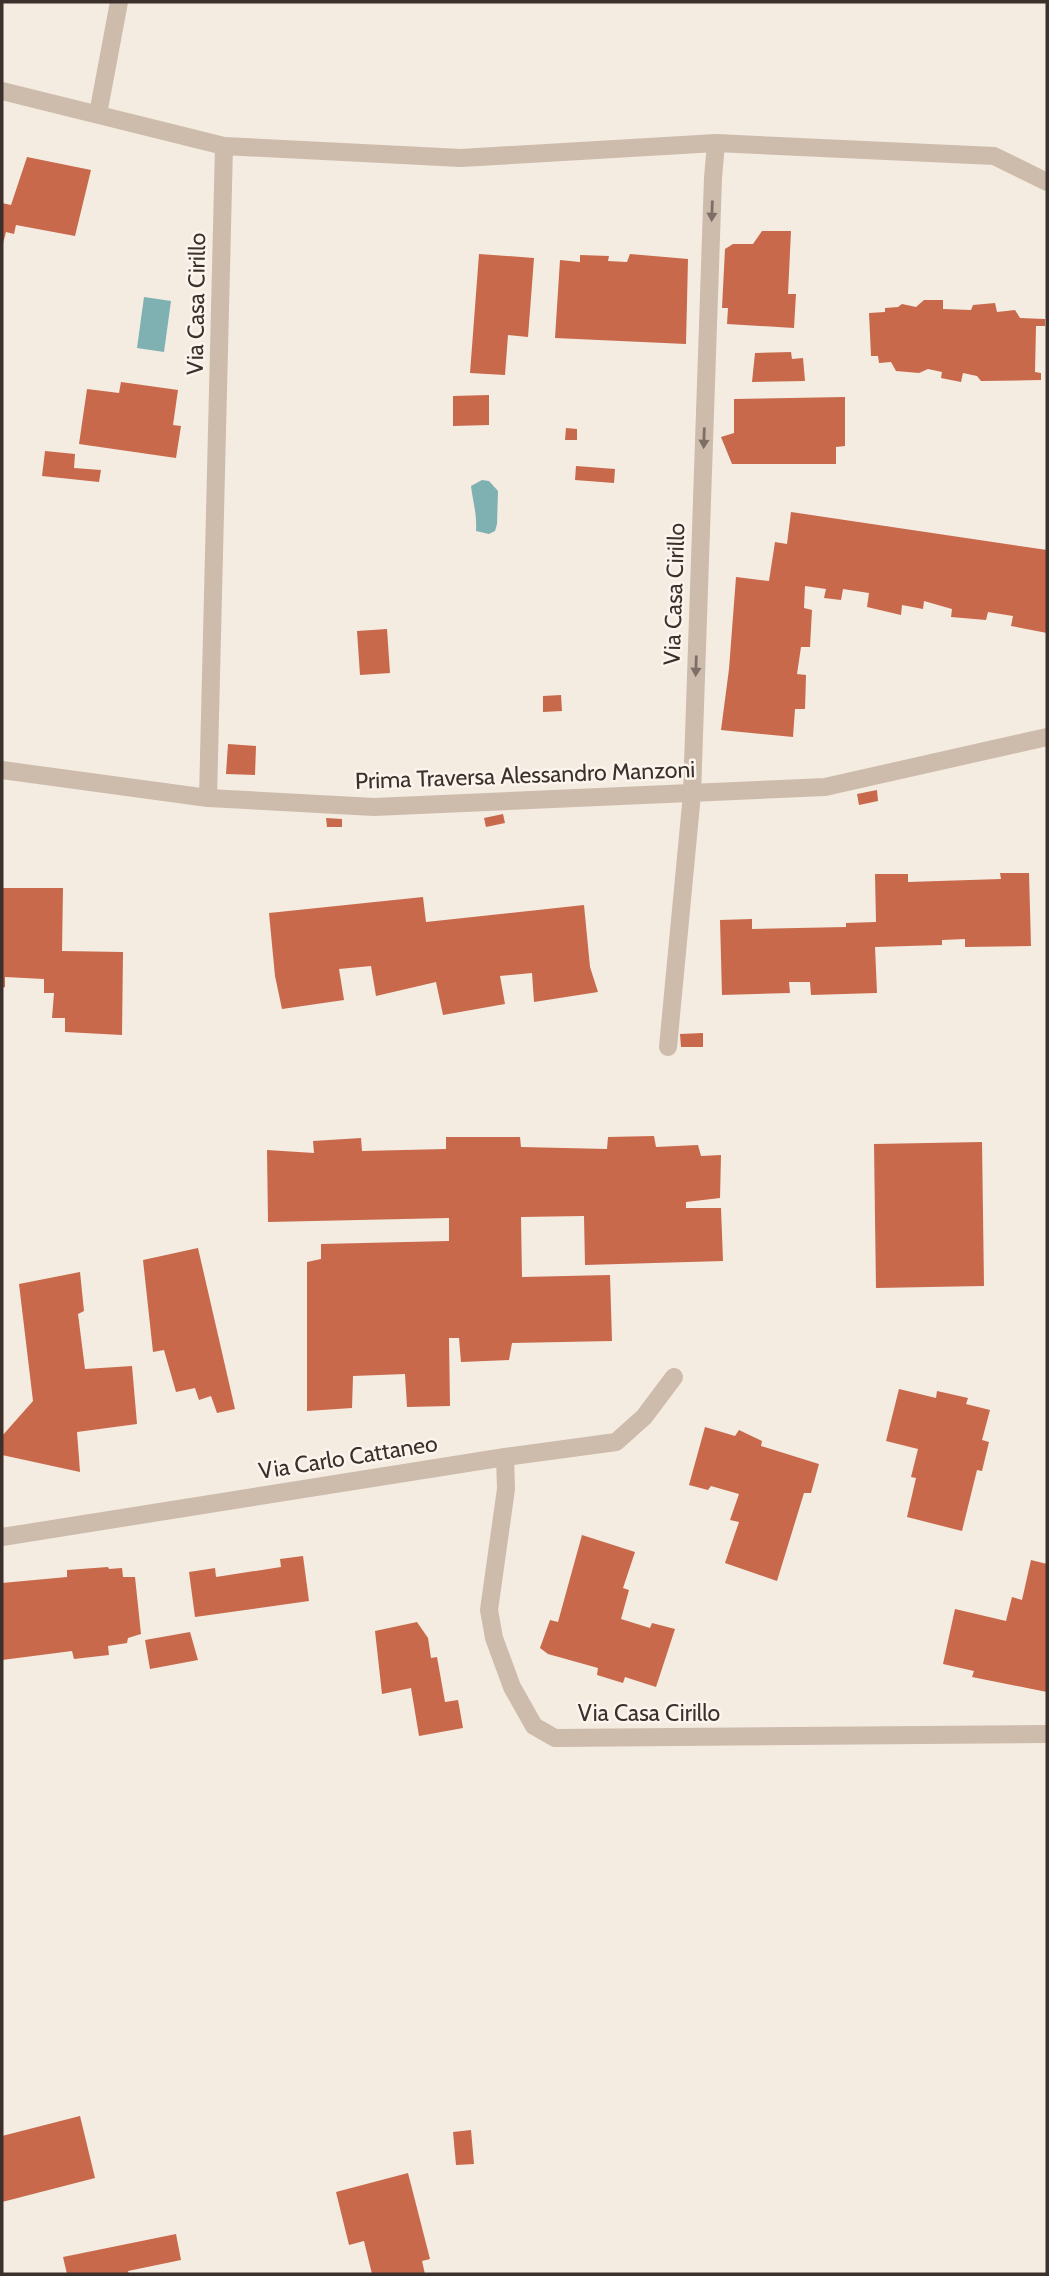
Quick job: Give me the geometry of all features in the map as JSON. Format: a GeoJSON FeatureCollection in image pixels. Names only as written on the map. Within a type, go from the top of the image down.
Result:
{"type":"FeatureCollection","features":[{"type":"Feature","properties":{"kind":"street"},"geometry":{"type":"LineString","coordinates":[[98,114],[119,2]]}},
{"type":"Feature","properties":{"kind":"street"},"geometry":{"type":"LineString","coordinates":[[2,91],[224,146],[461,158],[716,143],[994,156],[1047,182]]}},
{"type":"Feature","properties":{"kind":"street","name":"Via Casa Cirillo"},"geometry":{"type":"LineString","coordinates":[[668,1047],[692,794],[712,192],[716,143]]}},
{"type":"Feature","properties":{"kind":"street","name":"Via Casa Cirillo"},"geometry":{"type":"LineString","coordinates":[[208,798],[224,146]]}},
{"type":"Feature","properties":{"kind":"street","name":"Prima Traversa Alessandro Manzoni"},"geometry":{"type":"LineString","coordinates":[[2,770],[208,798],[373,807],[825,787],[1047,737]]}},
{"type":"Feature","properties":{"kind":"street","name":"Via Carlo Cattaneo"},"geometry":{"type":"LineString","coordinates":[[2,1537],[505,1457],[616,1442],[644,1417],[674,1377]]}},
{"type":"Feature","properties":{"kind":"street","name":"Via Casa Cirillo"},"geometry":{"type":"LineString","coordinates":[[505,1457],[506,1489],[489,1610],[494,1638],[512,1687],[534,1726],[555,1738],[1047,1734]]}},
{"type":"Feature","properties":{"kind":"water"},"geometry":{"type":"Polygon","coordinates":[[[144,297],[171,301],[164,352],[137,348],[144,297]]]}},
{"type":"Feature","properties":{"kind":"water"},"geometry":{"type":"Polygon","coordinates":[[[482,480],[489,481],[498,491],[497,524],[495,531],[489,534],[476,531],[471,486],[482,480]]]}},
{"type":"Feature","properties":{"kind":"building"},"geometry":{"type":"Polygon","coordinates":[[[27,157],[91,170],[75,236],[16,225],[14,234],[6,232],[2,247],[2,203],[11,205],[27,157]]]}},
{"type":"Feature","properties":{"kind":"building"},"geometry":{"type":"Polygon","coordinates":[[[762,231],[791,231],[788,294],[796,294],[794,328],[727,324],[728,308],[722,308],[725,249],[733,244],[753,244],[762,231]]]}},
{"type":"Feature","properties":{"kind":"building"},"geometry":{"type":"Polygon","coordinates":[[[479,254],[534,258],[528,337],[508,335],[505,375],[470,373],[479,254]]]}},
{"type":"Feature","properties":{"kind":"building"},"geometry":{"type":"Polygon","coordinates":[[[630,254],[688,259],[686,344],[555,338],[560,260],[580,262],[580,255],[609,256],[608,261],[627,262],[630,254]]]}},
{"type":"Feature","properties":{"kind":"building"},"geometry":{"type":"Polygon","coordinates":[[[924,300],[943,300],[943,309],[971,310],[973,305],[995,303],[997,312],[1015,310],[1020,318],[1045,319],[1045,326],[1036,326],[1035,372],[1041,373],[1041,380],[981,381],[977,376],[963,373],[961,382],[941,378],[942,372],[928,369],[919,373],[896,371],[891,362],[879,363],[878,356],[871,356],[869,313],[885,312],[885,308],[902,304],[916,307],[924,300]]]}},
{"type":"Feature","properties":{"kind":"building"},"geometry":{"type":"Polygon","coordinates":[[[791,352],[792,359],[803,358],[805,381],[752,382],[755,353],[791,352]]]}},
{"type":"Feature","properties":{"kind":"building"},"geometry":{"type":"Polygon","coordinates":[[[121,382],[178,390],[173,425],[181,426],[176,458],[79,444],[87,389],[119,393],[121,382]]]}},
{"type":"Feature","properties":{"kind":"building"},"geometry":{"type":"Polygon","coordinates":[[[489,395],[489,425],[453,426],[453,396],[489,395]]]}},
{"type":"Feature","properties":{"kind":"building"},"geometry":{"type":"Polygon","coordinates":[[[845,397],[845,446],[836,447],[836,464],[732,464],[721,437],[734,433],[734,399],[845,397]]]}},
{"type":"Feature","properties":{"kind":"building"},"geometry":{"type":"Polygon","coordinates":[[[566,428],[577,429],[577,440],[565,440],[566,428]]]}},
{"type":"Feature","properties":{"kind":"building"},"geometry":{"type":"Polygon","coordinates":[[[45,451],[75,454],[74,468],[101,470],[99,482],[42,476],[45,451]]]}},
{"type":"Feature","properties":{"kind":"building"},"geometry":{"type":"Polygon","coordinates":[[[576,466],[615,469],[614,483],[575,480],[576,466]]]}},
{"type":"Feature","properties":{"kind":"building"},"geometry":{"type":"Polygon","coordinates":[[[791,512],[1047,550],[1047,633],[1011,626],[1013,616],[988,612],[986,620],[951,617],[952,609],[924,601],[923,609],[902,605],[901,615],[867,607],[869,593],[843,589],[841,600],[824,598],[826,589],[805,586],[804,608],[812,610],[810,647],[801,647],[797,674],[806,675],[805,709],[795,709],[793,737],[721,730],[736,577],[769,581],[775,542],[787,544],[791,512]]]}},
{"type":"Feature","properties":{"kind":"building"},"geometry":{"type":"Polygon","coordinates":[[[387,629],[390,673],[360,675],[357,631],[387,629]]]}},
{"type":"Feature","properties":{"kind":"building"},"geometry":{"type":"Polygon","coordinates":[[[561,695],[562,711],[543,712],[543,696],[561,695]]]}},
{"type":"Feature","properties":{"kind":"building"},"geometry":{"type":"Polygon","coordinates":[[[228,744],[256,746],[255,775],[226,774],[228,744]]]}},
{"type":"Feature","properties":{"kind":"building"},"geometry":{"type":"Polygon","coordinates":[[[877,790],[878,801],[859,805],[857,794],[877,790]]]}},
{"type":"Feature","properties":{"kind":"building"},"geometry":{"type":"Polygon","coordinates":[[[503,814],[505,823],[486,827],[484,818],[503,814]]]}},
{"type":"Feature","properties":{"kind":"building"},"geometry":{"type":"Polygon","coordinates":[[[326,818],[342,819],[342,827],[327,827],[326,818]]]}},
{"type":"Feature","properties":{"kind":"building"},"geometry":{"type":"Polygon","coordinates":[[[1000,873],[1029,873],[1031,946],[965,947],[965,939],[942,940],[942,945],[875,947],[877,993],[811,995],[810,982],[789,982],[790,993],[722,995],[720,920],[752,919],[752,929],[846,927],[846,923],[876,922],[875,874],[908,874],[908,882],[1001,879],[1000,873]]]}},
{"type":"Feature","properties":{"kind":"building"},"geometry":{"type":"Polygon","coordinates":[[[2,888],[63,888],[62,951],[123,952],[122,1035],[65,1032],[65,1018],[52,1018],[54,993],[44,993],[44,979],[5,977],[5,987],[2,988],[2,888]]]}},
{"type":"Feature","properties":{"kind":"building"},"geometry":{"type":"Polygon","coordinates":[[[423,897],[426,922],[584,905],[590,967],[598,992],[534,1002],[532,973],[500,976],[505,1004],[443,1015],[436,982],[376,996],[371,966],[339,969],[344,1000],[282,1009],[275,976],[269,913],[423,897]]]}},
{"type":"Feature","properties":{"kind":"building"},"geometry":{"type":"Polygon","coordinates":[[[703,1033],[703,1047],[681,1047],[680,1034],[703,1033]]]}},
{"type":"Feature","properties":{"kind":"building"},"geometry":{"type":"Polygon","coordinates":[[[654,1136],[656,1147],[698,1145],[701,1156],[721,1155],[720,1198],[686,1202],[686,1208],[721,1208],[723,1261],[585,1265],[584,1216],[521,1217],[522,1277],[610,1275],[612,1341],[512,1343],[509,1360],[461,1362],[459,1338],[449,1338],[450,1406],[407,1407],[405,1374],[353,1376],[352,1408],[307,1411],[307,1262],[321,1259],[321,1244],[449,1241],[449,1218],[268,1222],[267,1150],[314,1153],[313,1141],[361,1138],[362,1151],[446,1149],[446,1137],[520,1137],[521,1147],[607,1149],[608,1137],[654,1136]]]}},
{"type":"Feature","properties":{"kind":"building"},"geometry":{"type":"Polygon","coordinates":[[[982,1142],[984,1286],[876,1288],[874,1144],[982,1142]]]}},
{"type":"Feature","properties":{"kind":"building"},"geometry":{"type":"Polygon","coordinates":[[[198,1248],[235,1409],[217,1413],[211,1396],[199,1400],[195,1388],[176,1392],[164,1350],[153,1352],[143,1260],[198,1248]]]}},
{"type":"Feature","properties":{"kind":"building"},"geometry":{"type":"Polygon","coordinates":[[[80,1272],[84,1311],[78,1314],[85,1369],[132,1366],[137,1424],[77,1432],[80,1472],[2,1455],[2,1436],[33,1401],[19,1284],[80,1272]]]}},
{"type":"Feature","properties":{"kind":"building"},"geometry":{"type":"Polygon","coordinates":[[[899,1389],[936,1398],[937,1391],[968,1398],[966,1404],[990,1410],[982,1440],[989,1442],[982,1471],[977,1470],[962,1531],[907,1517],[916,1478],[911,1477],[918,1449],[886,1441],[899,1389]]]}},
{"type":"Feature","properties":{"kind":"building"},"geometry":{"type":"Polygon","coordinates":[[[705,1427],[735,1436],[739,1430],[762,1441],[761,1446],[819,1464],[811,1493],[804,1493],[777,1581],[725,1563],[739,1522],[730,1520],[739,1494],[711,1486],[708,1490],[689,1485],[705,1427]]]}},
{"type":"Feature","properties":{"kind":"building"},"geometry":{"type":"Polygon","coordinates":[[[582,1535],[635,1552],[623,1588],[629,1590],[621,1619],[650,1628],[652,1623],[675,1629],[656,1687],[625,1677],[623,1683],[597,1675],[598,1668],[548,1654],[540,1648],[550,1620],[558,1622],[582,1535]]]}},
{"type":"Feature","properties":{"kind":"building"},"geometry":{"type":"Polygon","coordinates":[[[303,1556],[309,1601],[195,1617],[189,1572],[215,1568],[216,1577],[281,1567],[280,1559],[303,1556]]]}},
{"type":"Feature","properties":{"kind":"building"},"geometry":{"type":"Polygon","coordinates":[[[1031,1560],[1047,1564],[1047,1692],[972,1677],[974,1671],[943,1664],[955,1609],[1006,1621],[1012,1597],[1022,1600],[1031,1560]]]}},
{"type":"Feature","properties":{"kind":"building"},"geometry":{"type":"Polygon","coordinates":[[[122,1568],[123,1577],[135,1577],[141,1634],[128,1638],[127,1643],[108,1646],[109,1655],[74,1659],[72,1651],[2,1660],[2,1583],[67,1577],[67,1570],[122,1568]]]}},
{"type":"Feature","properties":{"kind":"building"},"geometry":{"type":"Polygon","coordinates":[[[417,1622],[428,1638],[431,1658],[437,1657],[445,1702],[458,1700],[463,1728],[419,1736],[411,1688],[382,1694],[375,1631],[417,1622]]]}},
{"type":"Feature","properties":{"kind":"building"},"geometry":{"type":"Polygon","coordinates":[[[190,1632],[198,1660],[150,1669],[145,1640],[190,1632]]]}},
{"type":"Feature","properties":{"kind":"building"},"geometry":{"type":"Polygon","coordinates":[[[80,2116],[95,2178],[2,2202],[2,2136],[80,2116]]]}},
{"type":"Feature","properties":{"kind":"building"},"geometry":{"type":"Polygon","coordinates":[[[471,2130],[474,2164],[456,2165],[453,2132],[471,2130]]]}},
{"type":"Feature","properties":{"kind":"building"},"geometry":{"type":"Polygon","coordinates":[[[408,2173],[430,2259],[422,2261],[425,2274],[372,2274],[364,2241],[349,2245],[336,2192],[408,2173]]]}},
{"type":"Feature","properties":{"kind":"building"},"geometry":{"type":"Polygon","coordinates":[[[176,2234],[181,2260],[128,2271],[129,2274],[67,2274],[63,2257],[176,2234]]]}}]}
